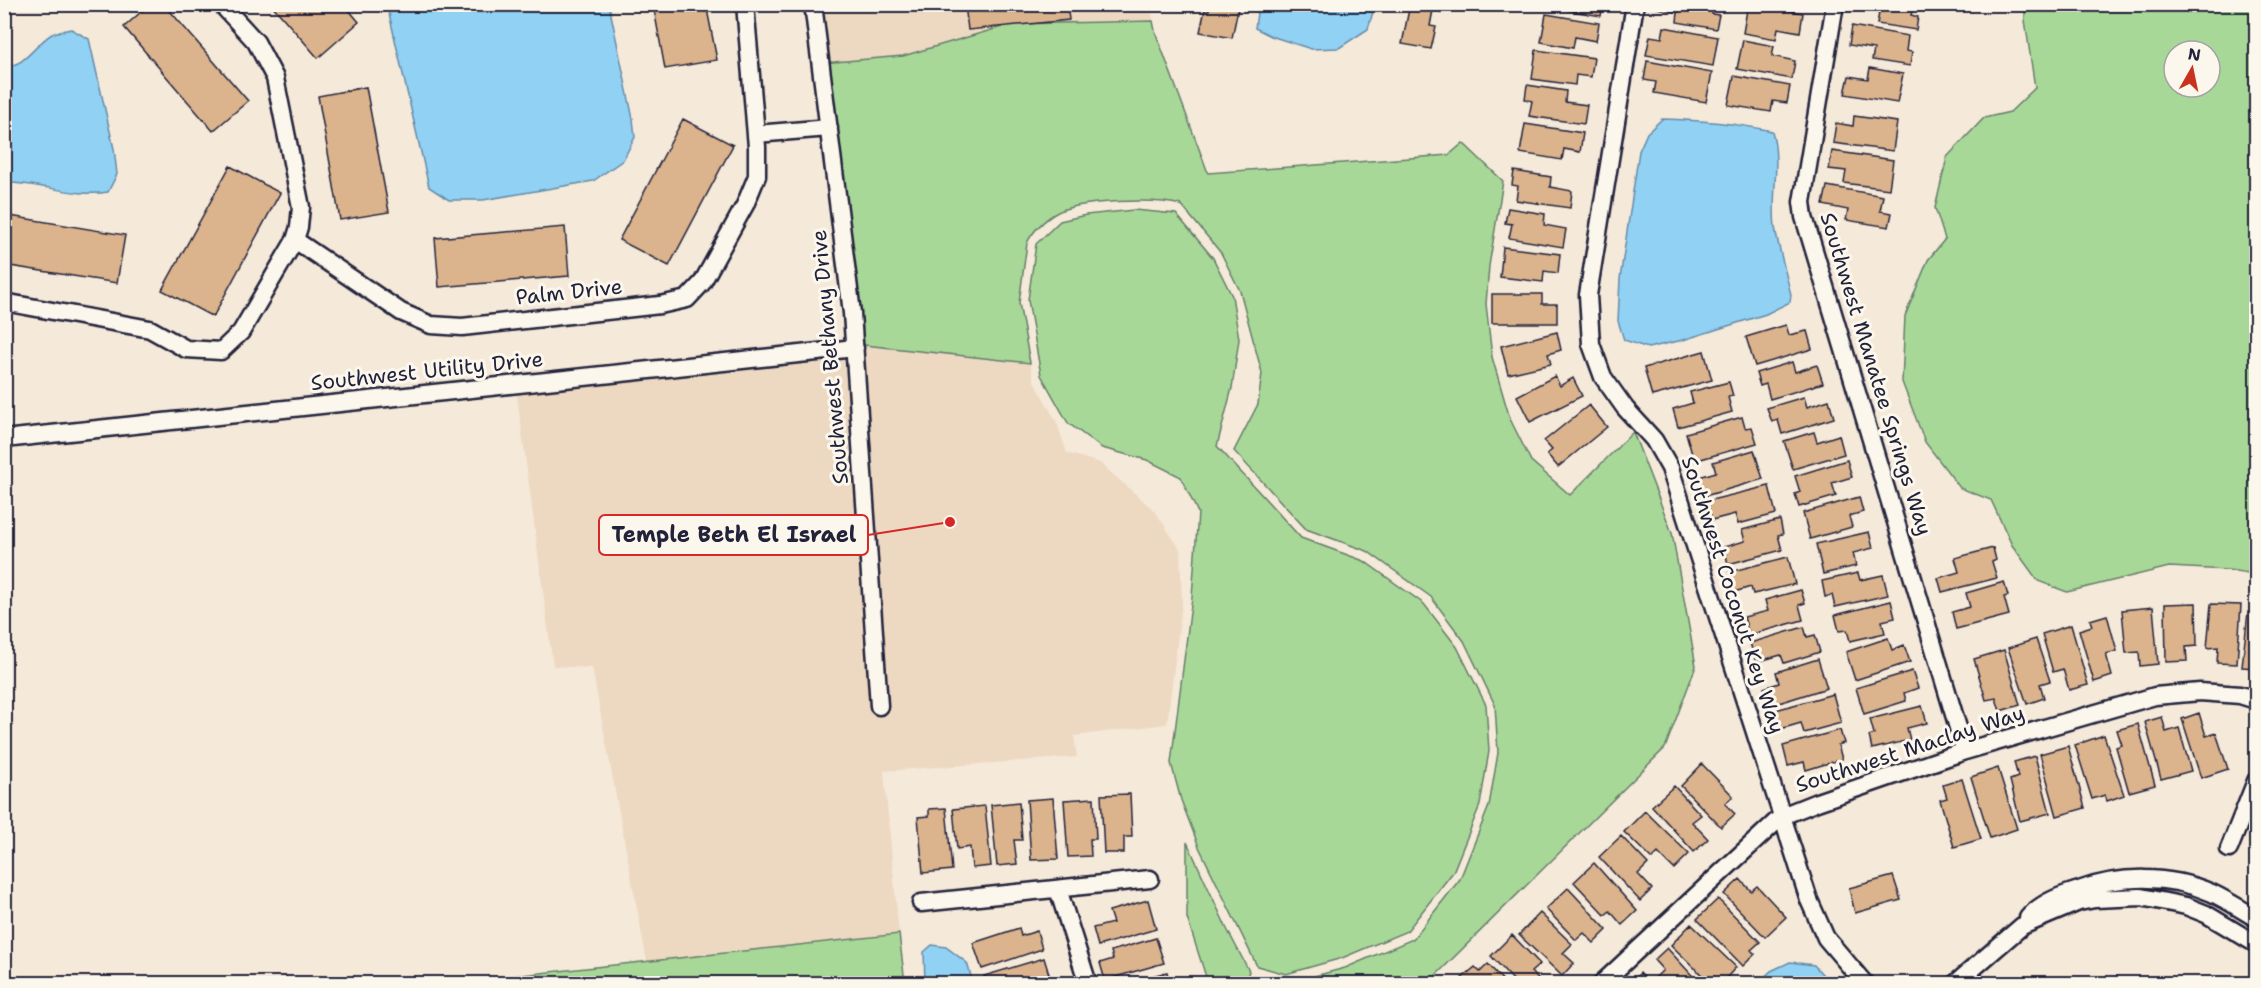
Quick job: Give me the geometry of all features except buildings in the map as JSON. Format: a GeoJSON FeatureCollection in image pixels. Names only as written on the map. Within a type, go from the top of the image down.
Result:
{"type":"FeatureCollection","features":[{"type":"Feature","properties":{"kind":"street"},"geometry":{"type":"LineString","coordinates":[[4,302],[150,329],[186,349],[221,351],[241,332],[295,240],[301,207],[275,78],[256,42],[221,4]]}},
{"type":"Feature","properties":{"kind":"street","name":"Palm Drive"},"geometry":{"type":"LineString","coordinates":[[295,240],[401,312],[431,325],[462,327],[660,305],[687,299],[702,283],[746,205],[757,176],[746,4]]}},
{"type":"Feature","properties":{"kind":"street","name":"Southwest Bethany Drive"},"geometry":{"type":"LineString","coordinates":[[813,4],[852,313],[879,706]]}},
{"type":"Feature","properties":{"kind":"street","name":"Southwest Coconut Key Way"},"geometry":{"type":"LineString","coordinates":[[1635,4],[1588,295],[1591,344],[1603,377],[1625,408],[1654,440],[1670,468],[1809,900],[1826,938],[1865,984]]}},
{"type":"Feature","properties":{"kind":"street","name":"Southwest Manatee Springs Way"},"geometry":{"type":"LineString","coordinates":[[1835,4],[1802,202],[1804,218],[1965,751]]}},
{"type":"Feature","properties":{"kind":"street"},"geometry":{"type":"LineString","coordinates":[[756,134],[829,128]]}},
{"type":"Feature","properties":{"kind":"street","name":"Southwest Utility Drive"},"geometry":{"type":"LineString","coordinates":[[4,439],[855,348]]}},
{"type":"Feature","properties":{"kind":"street","name":"Southwest Maclay Way"},"geometry":{"type":"LineString","coordinates":[[1601,984],[1782,816],[1965,751],[2155,696],[2200,692],[2240,694],[2256,700]]}},
{"type":"Feature","properties":{"kind":"street"},"geometry":{"type":"LineString","coordinates":[[2229,849],[2256,781]]}},
{"type":"Feature","properties":{"kind":"street"},"geometry":{"type":"LineString","coordinates":[[921,903],[1150,879]]}},
{"type":"Feature","properties":{"kind":"street"},"geometry":{"type":"LineString","coordinates":[[1955,984],[2044,904],[2066,894],[2107,881],[2153,879],[2212,893],[2250,914],[2233,930]]}},
{"type":"Feature","properties":{"kind":"street"},"geometry":{"type":"LineString","coordinates":[[1058,889],[1088,984]]}},
{"type":"Feature","properties":{"kind":"street"},"geometry":{"type":"LineString","coordinates":[[2022,926],[2079,902],[2141,897],[2186,906],[2206,914],[2256,944]]}},
{"type":"Feature","properties":{"kind":"shaded area"},"geometry":{"type":"Polygon","coordinates":[[[818,5],[1151,5],[1153,21],[1012,24],[903,56],[823,63],[818,5]]]}},
{"type":"Feature","properties":{"kind":"shaded area"},"geometry":{"type":"Polygon","coordinates":[[[834,341],[1030,363],[1034,381],[1057,423],[1067,453],[1100,463],[1155,511],[1180,549],[1182,603],[1167,724],[1074,736],[1077,757],[884,771],[899,934],[647,962],[592,668],[553,666],[516,388],[834,341]]]}},
{"type":"Feature","properties":{"kind":"green space"},"geometry":{"type":"Polygon","coordinates":[[[2025,5],[2256,5],[2256,574],[2169,567],[2067,592],[2038,581],[2012,545],[1991,500],[1960,488],[1925,442],[1902,382],[1905,316],[1928,260],[1945,239],[1935,208],[1947,157],[1984,118],[2010,112],[2035,88],[2025,5]]]}},
{"type":"Feature","properties":{"kind":"green space"},"geometry":{"type":"Polygon","coordinates":[[[1153,21],[1208,173],[1449,155],[1463,143],[1503,181],[1489,266],[1486,304],[1492,357],[1510,419],[1531,461],[1570,495],[1633,432],[1672,533],[1696,666],[1665,748],[1428,983],[1304,983],[1315,976],[1345,968],[1413,939],[1460,879],[1489,806],[1498,753],[1495,705],[1464,641],[1431,597],[1367,551],[1306,529],[1234,451],[1258,404],[1262,373],[1240,291],[1221,253],[1181,205],[1154,201],[1117,201],[1081,205],[1056,213],[1039,226],[1027,243],[1019,303],[1030,363],[846,343],[823,63],[903,56],[1012,24],[1153,21]]]}},
{"type":"Feature","properties":{"kind":"green space"},"geometry":{"type":"Polygon","coordinates":[[[1134,210],[1176,214],[1213,258],[1232,296],[1239,339],[1232,388],[1217,446],[1301,538],[1364,561],[1424,604],[1457,647],[1486,705],[1489,751],[1480,805],[1453,872],[1407,931],[1342,958],[1286,974],[1257,966],[1199,847],[1181,800],[1171,763],[1192,597],[1198,513],[1181,477],[1147,460],[1102,448],[1068,423],[1041,375],[1028,300],[1036,244],[1060,221],[1086,215],[1134,210]]]}},
{"type":"Feature","properties":{"kind":"green space"},"geometry":{"type":"Polygon","coordinates":[[[1187,842],[1249,971],[1245,983],[1208,983],[1187,918],[1187,842]]]}},
{"type":"Feature","properties":{"kind":"green space"},"geometry":{"type":"Polygon","coordinates":[[[899,934],[905,983],[449,983],[899,934]]]}},
{"type":"Feature","properties":{"kind":"water"},"geometry":{"type":"Polygon","coordinates":[[[1258,4],[1375,5],[1368,29],[1339,48],[1311,49],[1271,36],[1255,28],[1258,4]]]}},
{"type":"Feature","properties":{"kind":"water"},"geometry":{"type":"Polygon","coordinates":[[[387,5],[609,5],[635,137],[623,160],[593,181],[483,200],[449,200],[429,187],[387,5]]]}},
{"type":"Feature","properties":{"kind":"water"},"geometry":{"type":"Polygon","coordinates":[[[71,29],[89,39],[114,149],[117,174],[108,192],[96,193],[70,192],[5,183],[5,66],[19,63],[52,34],[71,29]]]}},
{"type":"Feature","properties":{"kind":"water"},"geometry":{"type":"Polygon","coordinates":[[[1662,119],[1717,122],[1772,131],[1776,154],[1775,227],[1791,295],[1790,302],[1766,314],[1683,340],[1648,348],[1624,340],[1618,321],[1620,279],[1639,151],[1647,133],[1662,119]]]}},
{"type":"Feature","properties":{"kind":"water"},"geometry":{"type":"Polygon","coordinates":[[[932,945],[946,947],[967,963],[973,983],[925,983],[924,952],[932,945]]]}},
{"type":"Feature","properties":{"kind":"water"},"geometry":{"type":"Polygon","coordinates":[[[1790,962],[1814,965],[1830,983],[1758,983],[1771,971],[1790,962]]]}},
{"type":"Feature","properties":{"kind":"place","name":"Temple Beth El Israel"},"geometry":{"type":"Point","coordinates":[950,522]}}]}
